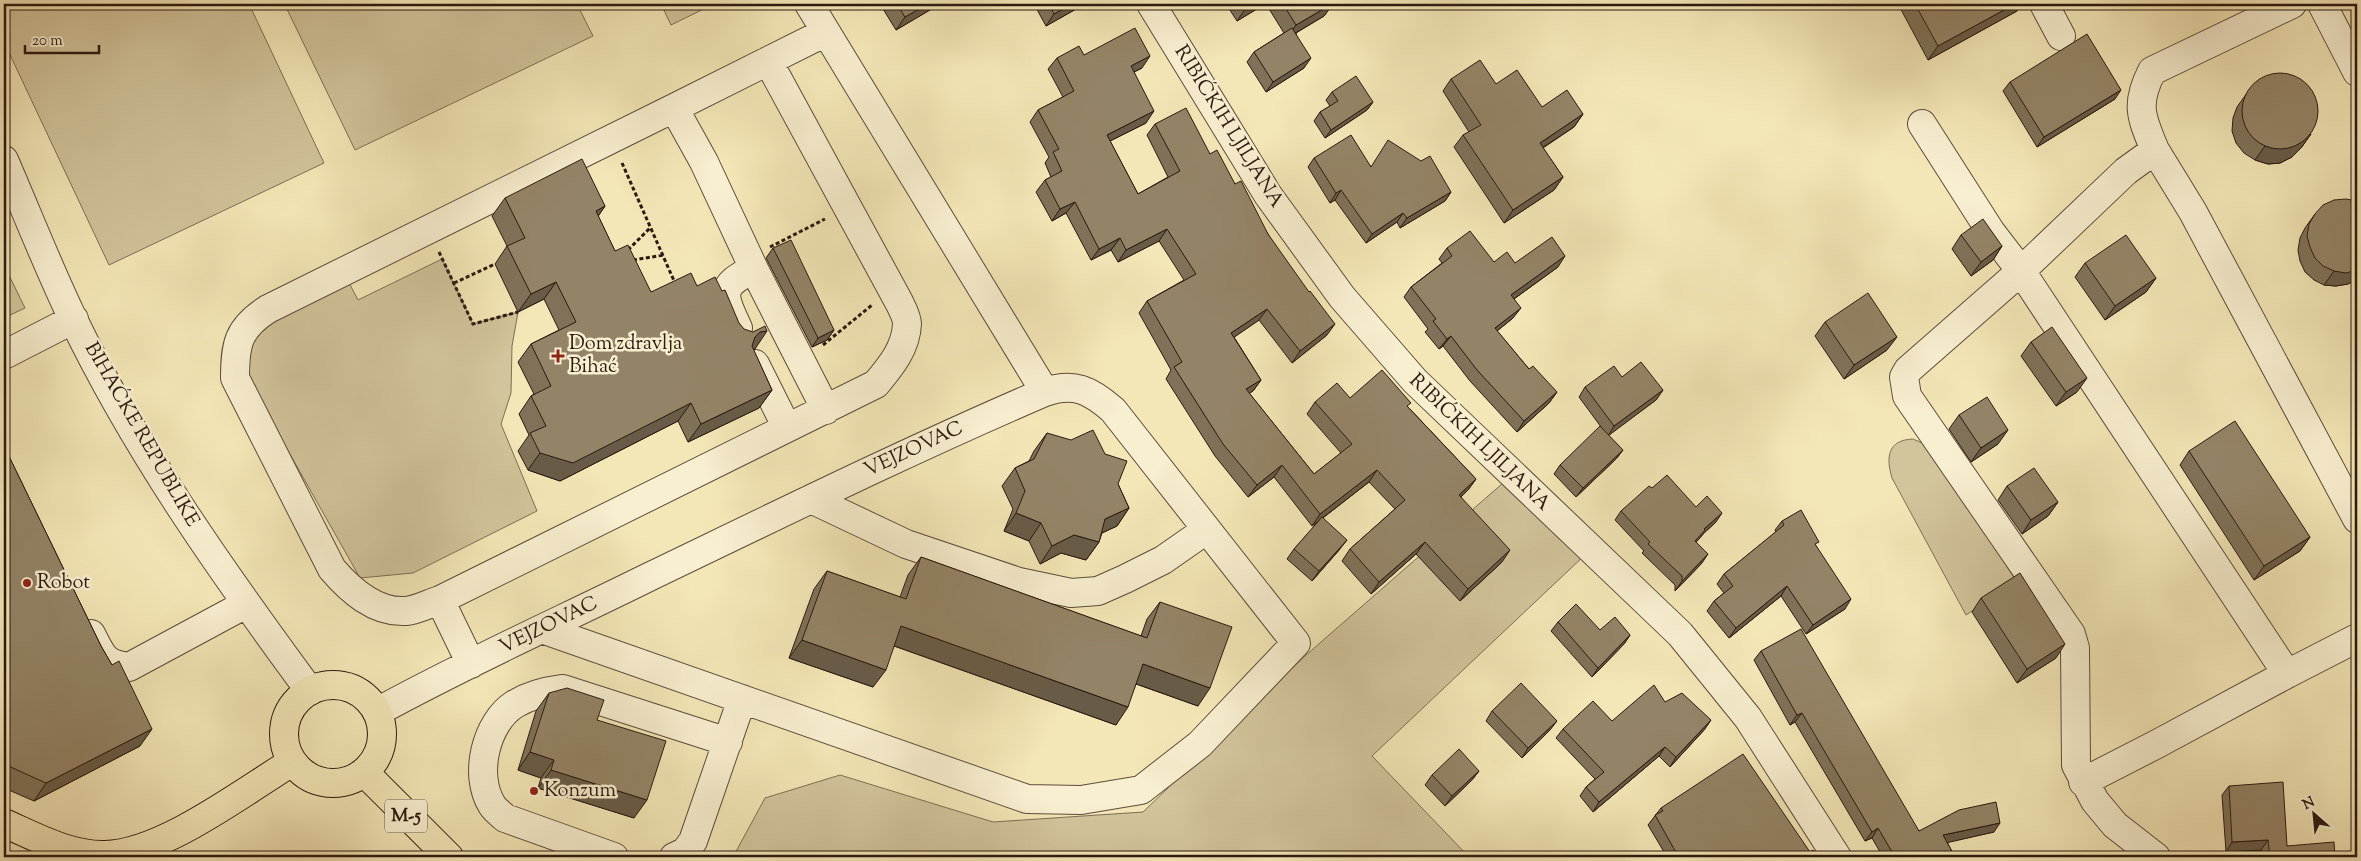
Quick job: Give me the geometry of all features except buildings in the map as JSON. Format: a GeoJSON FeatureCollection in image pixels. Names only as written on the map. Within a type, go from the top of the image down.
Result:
{"type":"FeatureCollection","features":[{"type":"Feature","properties":{"kind":"main road"},"geometry":{"type":"LineString","coordinates":[[325,686],[340,686],[355,690],[368,699],[377,712],[382,728],[382,744],[375,760],[364,772],[350,781],[334,784],[318,782],[303,774],[292,762],[285,747],[284,730],[288,714],[297,700],[310,691],[325,686]]}},
{"type":"Feature","properties":{"kind":"main road"},"geometry":{"type":"LineString","coordinates":[[4,823],[65,849],[104,855],[132,856],[184,829],[292,762]]}},
{"type":"Feature","properties":{"kind":"main road","name":"M-5"},"geometry":{"type":"LineString","coordinates":[[364,772],[449,857]]}},
{"type":"Feature","properties":{"kind":"street"},"geometry":{"type":"LineString","coordinates":[[809,4],[1045,392]]}},
{"type":"Feature","properties":{"kind":"street","name":"RIBIĆKIH LJILJANA"},"geometry":{"type":"LineString","coordinates":[[1151,4],[1268,195],[1342,297],[1414,381],[1680,634],[1748,718],[1837,857]]}},
{"type":"Feature","properties":{"kind":"street"},"geometry":{"type":"LineString","coordinates":[[2044,4],[2061,36]]}},
{"type":"Feature","properties":{"kind":"street"},"geometry":{"type":"LineString","coordinates":[[2292,4],[2152,70],[2142,89],[2141,107],[2155,150],[2193,212],[2357,519]]}},
{"type":"Feature","properties":{"kind":"street"},"geometry":{"type":"LineString","coordinates":[[2322,4],[2357,72]]}},
{"type":"Feature","properties":{"kind":"street"},"geometry":{"type":"LineString","coordinates":[[768,61],[894,292],[907,322],[904,342],[892,365],[876,384],[826,410],[440,600],[406,611],[366,600],[348,588],[332,569],[235,378],[235,357],[240,336],[252,320],[427,230],[826,32]]}},
{"type":"Feature","properties":{"kind":"street"},"geometry":{"type":"LineString","coordinates":[[674,108],[704,162],[751,263],[826,410]]}},
{"type":"Feature","properties":{"kind":"street"},"geometry":{"type":"LineString","coordinates":[[1922,124],[1991,232],[2021,271],[2287,674]]}},
{"type":"Feature","properties":{"kind":"street"},"geometry":{"type":"LineString","coordinates":[[2155,150],[2120,177],[2021,271],[1908,370],[1904,377],[1904,386],[1913,406],[2071,634],[2076,648],[2074,750],[2076,765],[2083,782],[2095,801],[2116,825],[2156,857]]}},
{"type":"Feature","properties":{"kind":"street","name":"BIHAĆKE REPUBLIKE"},"geometry":{"type":"LineString","coordinates":[[4,160],[74,319],[134,431],[176,500],[246,604],[310,691]]}},
{"type":"Feature","properties":{"kind":"street"},"geometry":{"type":"LineString","coordinates":[[741,334],[726,303],[727,291],[732,281],[751,263]]}},
{"type":"Feature","properties":{"kind":"street"},"geometry":{"type":"LineString","coordinates":[[4,356],[74,319]]}},
{"type":"Feature","properties":{"kind":"street"},"geometry":{"type":"LineString","coordinates":[[755,364],[787,428]]}},
{"type":"Feature","properties":{"kind":"street","name":"VEJZOVAC"},"geometry":{"type":"LineString","coordinates":[[377,712],[542,629],[811,499],[963,427],[1063,386],[1083,390],[1100,398],[1113,410],[1296,643],[1200,744],[1141,790],[1081,800],[1027,799],[742,698]]}},
{"type":"Feature","properties":{"kind":"street"},"geometry":{"type":"LineString","coordinates":[[811,499],[906,544],[1019,582],[1072,593],[1098,591],[1124,579],[1163,560],[1206,530]]}},
{"type":"Feature","properties":{"kind":"street"},"geometry":{"type":"LineString","coordinates":[[440,600],[471,664]]}},
{"type":"Feature","properties":{"kind":"street"},"geometry":{"type":"LineString","coordinates":[[81,613],[103,657],[110,664],[129,667],[246,604]]}},
{"type":"Feature","properties":{"kind":"street"},"geometry":{"type":"LineString","coordinates":[[542,629],[742,698],[693,841],[685,852],[674,857]]}},
{"type":"Feature","properties":{"kind":"street"},"geometry":{"type":"LineString","coordinates":[[2083,782],[2357,638]]}},
{"type":"Feature","properties":{"kind":"street"},"geometry":{"type":"LineString","coordinates":[[614,857],[505,818],[492,805],[486,790],[483,772],[486,748],[495,726],[508,708],[543,692],[563,690],[728,742]]}},
{"type":"Feature","properties":{"kind":"path"},"geometry":{"type":"LineString","coordinates":[[611,139],[678,290]]}},
{"type":"Feature","properties":{"kind":"path"},"geometry":{"type":"LineString","coordinates":[[751,263],[848,208]]}},
{"type":"Feature","properties":{"kind":"path"},"geometry":{"type":"LineString","coordinates":[[622,257],[651,227]]}},
{"type":"Feature","properties":{"kind":"path"},"geometry":{"type":"LineString","coordinates":[[427,230],[473,324],[518,312]]}},
{"type":"Feature","properties":{"kind":"path"},"geometry":{"type":"LineString","coordinates":[[625,261],[664,256]]}},
{"type":"Feature","properties":{"kind":"path"},"geometry":{"type":"LineString","coordinates":[[454,283],[495,264]]}},
{"type":"Feature","properties":{"kind":"path"},"geometry":{"type":"LineString","coordinates":[[802,363],[866,308],[894,292]]}},
{"type":"Feature","properties":{"kind":"shaded area"},"geometry":{"type":"Polygon","coordinates":[[[4,4],[249,4],[324,163],[109,265],[4,42],[4,4]]]}},
{"type":"Feature","properties":{"kind":"shaded area"},"geometry":{"type":"Polygon","coordinates":[[[577,4],[593,36],[355,150],[285,5],[577,4]]]}},
{"type":"Feature","properties":{"kind":"shaded area"},"geometry":{"type":"Polygon","coordinates":[[[661,4],[714,4],[671,25],[661,4]]]}},
{"type":"Feature","properties":{"kind":"shaded area"},"geometry":{"type":"Polygon","coordinates":[[[442,259],[473,324],[518,312],[512,346],[511,393],[501,424],[537,511],[413,573],[360,578],[235,357],[240,336],[343,271],[358,300],[442,259]]]}},
{"type":"Feature","properties":{"kind":"shaded area"},"geometry":{"type":"Polygon","coordinates":[[[4,265],[25,308],[4,318],[4,265]]]}},
{"type":"Feature","properties":{"kind":"shaded area"},"geometry":{"type":"Polygon","coordinates":[[[1913,439],[1927,445],[2017,582],[1966,615],[1892,478],[1889,464],[1890,451],[1898,443],[1913,439]]]}},
{"type":"Feature","properties":{"kind":"shaded area"},"geometry":{"type":"Polygon","coordinates":[[[1503,483],[1587,553],[1372,756],[1469,857],[733,857],[765,798],[840,775],[993,822],[1143,812],[1305,656],[1503,483]]]}},
{"type":"Feature","properties":{"kind":"place","name":"Dom zdravlja Bihać"},"geometry":{"type":"Point","coordinates":[558,356]}},
{"type":"Feature","properties":{"kind":"place","name":"Robot"},"geometry":{"type":"Point","coordinates":[27,583]}},
{"type":"Feature","properties":{"kind":"place","name":"Konzum"},"geometry":{"type":"Point","coordinates":[534,791]}}]}
